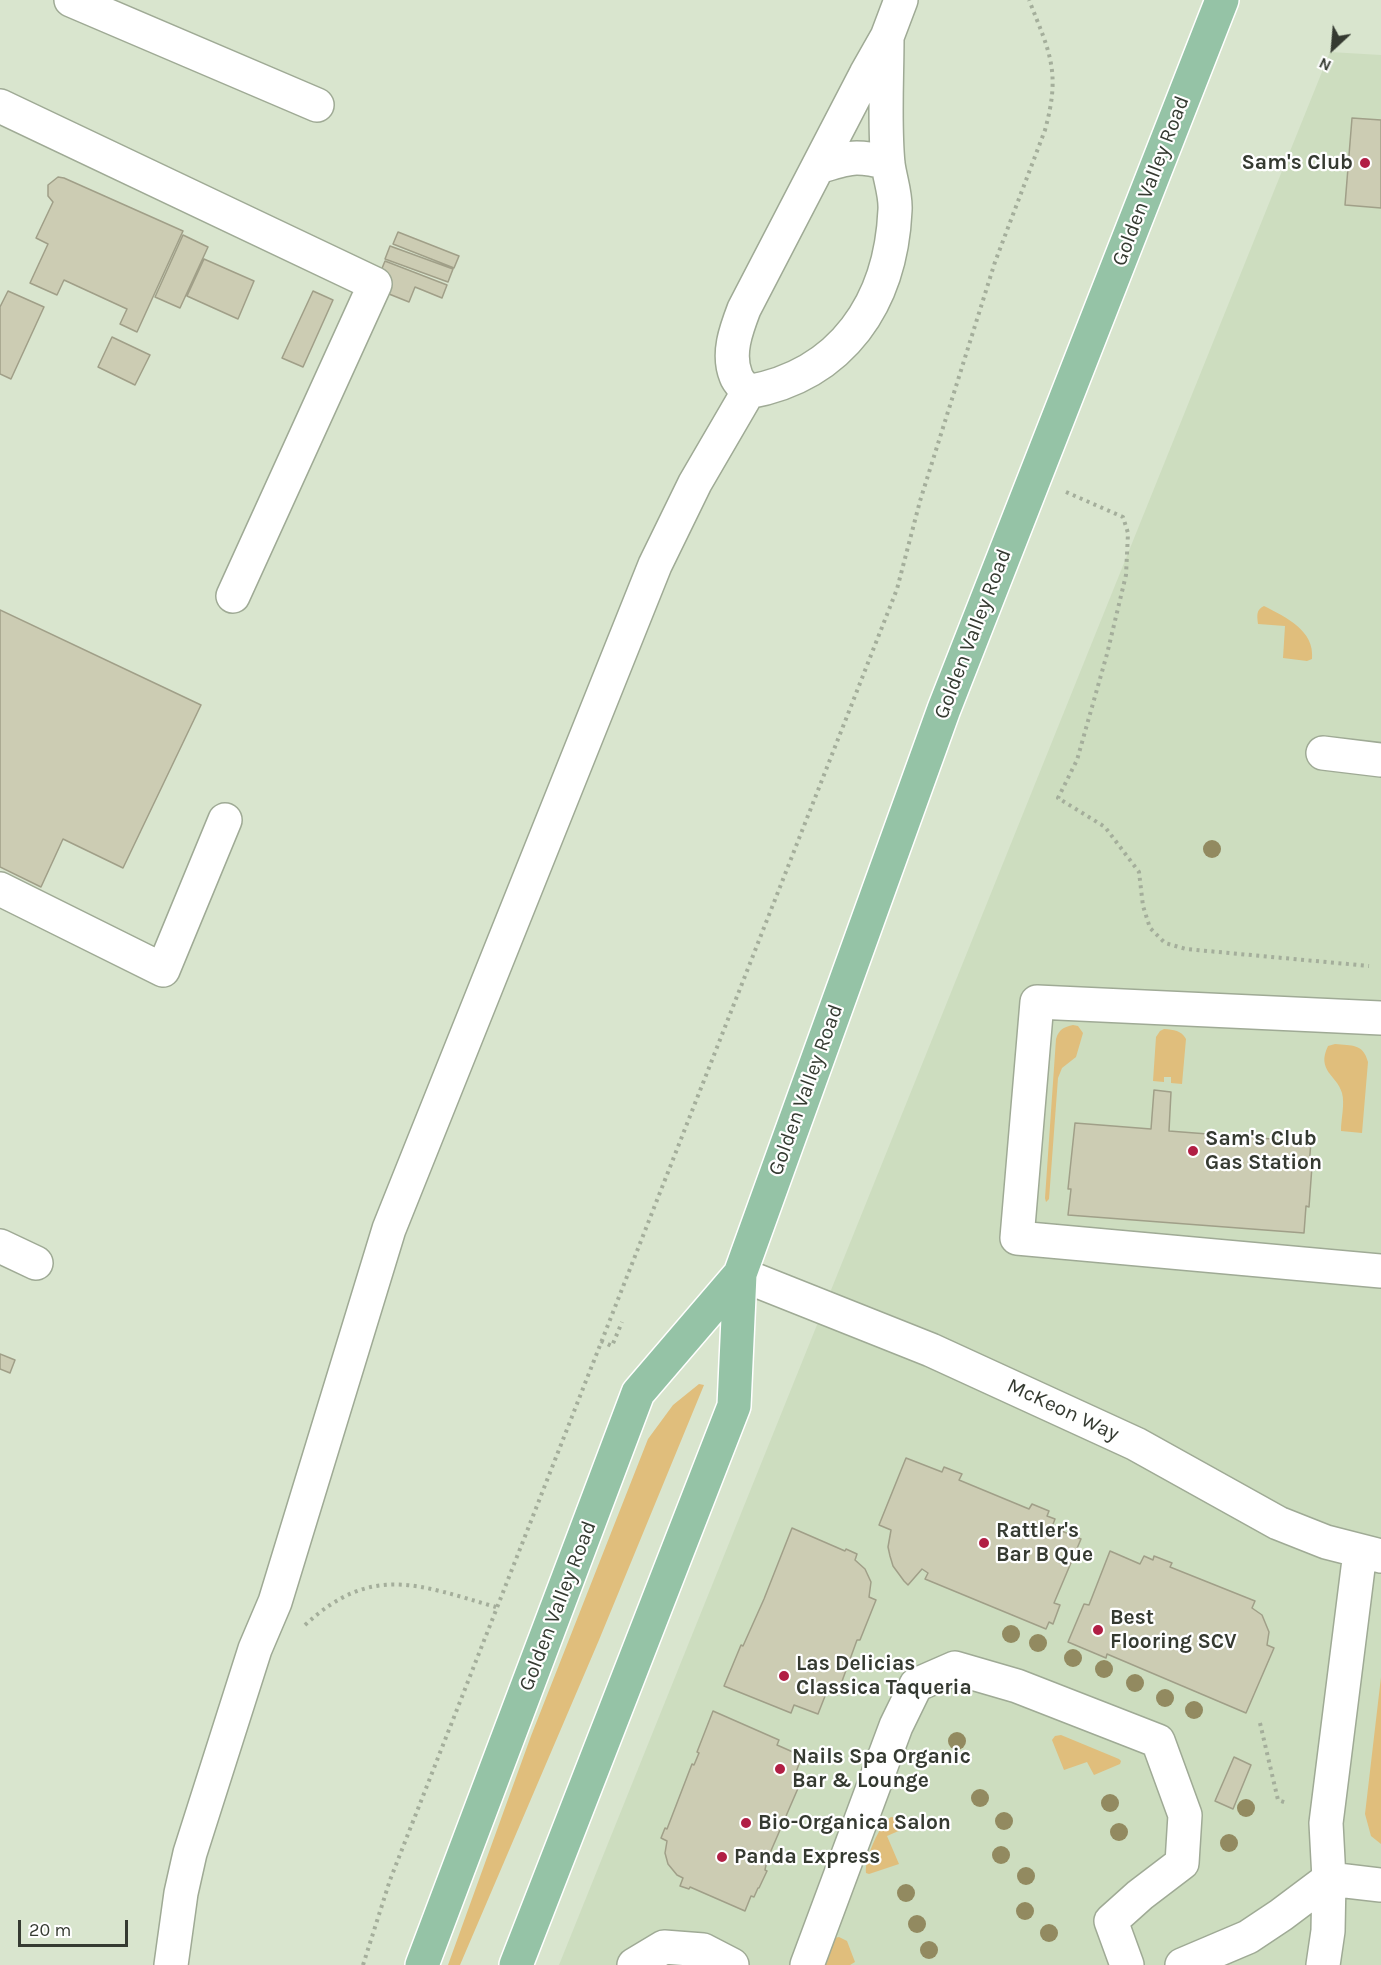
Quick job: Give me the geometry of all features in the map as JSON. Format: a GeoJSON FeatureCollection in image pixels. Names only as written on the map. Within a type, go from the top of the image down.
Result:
{"type":"FeatureCollection","features":[{"type":"Feature","properties":{"kind":"main road","name":"Golden Valley Road"},"geometry":{"type":"LineString","coordinates":[[516,1965],[734,1406],[740,1274],[944,709],[1222,0]]}},
{"type":"Feature","properties":{"kind":"main road","name":"Golden Valley Road"},"geometry":{"type":"LineString","coordinates":[[422,1965],[638,1393],[740,1274]]}},
{"type":"Feature","properties":{"kind":"street"},"geometry":{"type":"LineString","coordinates":[[71,0],[317,105]]}},
{"type":"Feature","properties":{"kind":"street"},"geometry":{"type":"LineString","coordinates":[[748,392],[736,377],[732,358],[734,333],[744,309],[887,37],[901,0]]}},
{"type":"Feature","properties":{"kind":"street"},"geometry":{"type":"LineString","coordinates":[[171,1965],[181,1893],[190,1853],[255,1649],[275,1602],[389,1229],[655,565],[695,483],[748,392],[768,388],[812,370],[843,345],[862,320],[879,289],[890,257],[895,207],[888,163],[887,37]]}},
{"type":"Feature","properties":{"kind":"street"},"geometry":{"type":"LineString","coordinates":[[0,106],[375,284],[233,596]]}},
{"type":"Feature","properties":{"kind":"street"},"geometry":{"type":"LineString","coordinates":[[818,167],[843,159],[862,157],[888,163]]}},
{"type":"Feature","properties":{"kind":"street"},"geometry":{"type":"LineString","coordinates":[[1323,753],[1381,760]]}},
{"type":"Feature","properties":{"kind":"street"},"geometry":{"type":"LineString","coordinates":[[0,889],[163,970],[225,820]]}},
{"type":"Feature","properties":{"kind":"street"},"geometry":{"type":"LineString","coordinates":[[1381,1018],[1037,1002],[1017,1238],[1381,1271]]}},
{"type":"Feature","properties":{"kind":"street"},"geometry":{"type":"LineString","coordinates":[[0,1246],[36,1263]]}},
{"type":"Feature","properties":{"kind":"street","name":"McKeon Way"},"geometry":{"type":"LineString","coordinates":[[740,1274],[931,1350],[1136,1444],[1278,1522],[1326,1542],[1371,1554]]}},
{"type":"Feature","properties":{"kind":"street"},"geometry":{"type":"LineString","coordinates":[[1323,1965],[1328,1931],[1329,1879],[1326,1823],[1371,1554]]}},
{"type":"Feature","properties":{"kind":"street"},"geometry":{"type":"LineString","coordinates":[[807,1965],[896,1726],[916,1685],[955,1668],[1017,1686],[1158,1741],[1185,1815],[1182,1863],[1140,1895],[1111,1922],[1127,1965]]}},
{"type":"Feature","properties":{"kind":"street"},"geometry":{"type":"LineString","coordinates":[[1182,1965],[1248,1937],[1329,1879],[1381,1885]]}},
{"type":"Feature","properties":{"kind":"street"},"geometry":{"type":"LineString","coordinates":[[634,1965],[664,1947],[703,1950],[732,1965]]}},
{"type":"Feature","properties":{"kind":"path"},"geometry":{"type":"LineString","coordinates":[[363,1965],[390,1880],[897,589],[920,501],[995,262],[1046,130],[1054,85],[1051,56],[1029,0]]}},
{"type":"Feature","properties":{"kind":"path"},"geometry":{"type":"LineString","coordinates":[[1034,478],[1123,517],[1128,533],[1126,575],[1107,654],[1077,760],[1059,798],[1105,827],[1121,847],[1139,872],[1143,906],[1150,928],[1166,943],[1186,949],[1369,966]]}},
{"type":"Feature","properties":{"kind":"path"},"geometry":{"type":"LineString","coordinates":[[600,1341],[612,1346],[622,1322]]}},
{"type":"Feature","properties":{"kind":"path"},"geometry":{"type":"LineString","coordinates":[[304,1626],[320,1611],[345,1595],[370,1587],[396,1583],[422,1586],[496,1607]]}},
{"type":"Feature","properties":{"kind":"path"},"geometry":{"type":"LineString","coordinates":[[1260,1723],[1278,1800],[1287,1803]]}},
{"type":"Feature","properties":{"kind":"shaded area"},"geometry":{"type":"Polygon","coordinates":[[[1330,52],[1381,55],[1381,1965],[559,1965],[1330,52]]]}},
{"type":"Feature","properties":{"kind":"shaded area"},"geometry":{"type":"Polygon","coordinates":[[[1264,606],[1289,620],[1304,632],[1312,649],[1312,659],[1307,661],[1283,658],[1285,626],[1258,624],[1258,613],[1264,606]]]}},
{"type":"Feature","properties":{"kind":"shaded area"},"geometry":{"type":"Polygon","coordinates":[[[1073,1025],[1078,1026],[1083,1033],[1076,1057],[1062,1068],[1058,1078],[1049,1199],[1046,1202],[1056,1039],[1062,1029],[1073,1025]]]}},
{"type":"Feature","properties":{"kind":"shaded area"},"geometry":{"type":"Polygon","coordinates":[[[1164,1029],[1179,1032],[1186,1039],[1182,1084],[1171,1083],[1171,1077],[1164,1077],[1164,1082],[1153,1081],[1156,1037],[1164,1029]]]}},
{"type":"Feature","properties":{"kind":"shaded area"},"geometry":{"type":"Polygon","coordinates":[[[1335,1044],[1360,1048],[1368,1062],[1362,1133],[1341,1131],[1343,1097],[1324,1061],[1328,1046],[1335,1044]]]}},
{"type":"Feature","properties":{"kind":"shaded area"},"geometry":{"type":"Polygon","coordinates":[[[699,1384],[704,1385],[599,1640],[460,1965],[448,1965],[531,1736],[648,1439],[673,1405],[699,1384]]]}},
{"type":"Feature","properties":{"kind":"shaded area"},"geometry":{"type":"Polygon","coordinates":[[[1381,1677],[1381,1844],[1371,1836],[1365,1814],[1381,1677]]]}},
{"type":"Feature","properties":{"kind":"shaded area"},"geometry":{"type":"Polygon","coordinates":[[[1061,1735],[1119,1759],[1120,1764],[1094,1775],[1087,1762],[1064,1770],[1052,1740],[1055,1736],[1061,1735]]]}},
{"type":"Feature","properties":{"kind":"shaded area"},"geometry":{"type":"Polygon","coordinates":[[[891,1817],[899,1818],[910,1826],[887,1836],[899,1864],[866,1873],[874,1842],[882,1826],[891,1817]]]}},
{"type":"Feature","properties":{"kind":"shaded area"},"geometry":{"type":"Polygon","coordinates":[[[839,1937],[847,1941],[855,1962],[850,1965],[823,1965],[834,1938],[839,1937]]]}},
{"type":"Feature","properties":{"kind":"building","name":"Sam's Club"},"geometry":{"type":"Polygon","coordinates":[[[1352,118],[1381,120],[1381,208],[1345,205],[1352,118]]]}},
{"type":"Feature","properties":{"kind":"building"},"geometry":{"type":"Polygon","coordinates":[[[58,177],[183,231],[137,332],[120,324],[127,309],[64,280],[57,295],[30,283],[48,244],[36,238],[53,202],[48,196],[48,185],[58,177]]]}},
{"type":"Feature","properties":{"kind":"building"},"geometry":{"type":"Polygon","coordinates":[[[398,232],[459,256],[454,268],[393,244],[398,232]]]}},
{"type":"Feature","properties":{"kind":"building"},"geometry":{"type":"Polygon","coordinates":[[[183,235],[208,247],[180,308],[155,297],[183,235]]]}},
{"type":"Feature","properties":{"kind":"building"},"geometry":{"type":"Polygon","coordinates":[[[390,246],[453,269],[448,282],[385,259],[390,246]]]}},
{"type":"Feature","properties":{"kind":"building"},"geometry":{"type":"Polygon","coordinates":[[[204,259],[254,281],[238,319],[187,296],[204,259]]]}},
{"type":"Feature","properties":{"kind":"building"},"geometry":{"type":"Polygon","coordinates":[[[385,261],[447,285],[442,298],[415,287],[409,302],[374,288],[385,261]]]}},
{"type":"Feature","properties":{"kind":"building"},"geometry":{"type":"Polygon","coordinates":[[[8,291],[44,307],[11,379],[0,374],[0,307],[8,291]]]}},
{"type":"Feature","properties":{"kind":"building"},"geometry":{"type":"Polygon","coordinates":[[[313,291],[333,300],[303,367],[282,358],[313,291]]]}},
{"type":"Feature","properties":{"kind":"building"},"geometry":{"type":"Polygon","coordinates":[[[112,337],[150,355],[135,385],[98,367],[112,337]]]}},
{"type":"Feature","properties":{"kind":"building"},"geometry":{"type":"Polygon","coordinates":[[[0,610],[201,705],[123,868],[63,839],[41,887],[0,867],[0,610]]]}},
{"type":"Feature","properties":{"kind":"building"},"geometry":{"type":"Polygon","coordinates":[[[1154,1090],[1171,1092],[1169,1131],[1311,1142],[1309,1207],[1306,1206],[1304,1233],[1068,1215],[1071,1189],[1068,1189],[1075,1123],[1151,1129],[1154,1090]]]}},
{"type":"Feature","properties":{"kind":"building"},"geometry":{"type":"Polygon","coordinates":[[[0,1354],[15,1360],[10,1373],[0,1369],[0,1354]]]}},
{"type":"Feature","properties":{"kind":"building","name":"Rattler's Bar B Que"},"geometry":{"type":"Polygon","coordinates":[[[906,1458],[942,1472],[944,1467],[962,1474],[959,1480],[1029,1509],[1032,1504],[1049,1511],[1047,1516],[1055,1519],[1052,1527],[1081,1539],[1054,1603],[1060,1605],[1053,1624],[1049,1622],[1046,1629],[925,1579],[928,1573],[922,1569],[908,1585],[904,1581],[893,1566],[890,1556],[888,1547],[891,1530],[879,1525],[906,1458]]]}},
{"type":"Feature","properties":{"kind":"building"},"geometry":{"type":"Polygon","coordinates":[[[792,1528],[857,1554],[855,1560],[865,1569],[871,1582],[869,1597],[876,1600],[860,1640],[857,1640],[837,1695],[827,1691],[818,1714],[794,1705],[791,1713],[724,1686],[764,1599],[792,1528]]]}},
{"type":"Feature","properties":{"kind":"building"},"geometry":{"type":"Polygon","coordinates":[[[1110,1551],[1140,1564],[1144,1556],[1153,1560],[1154,1556],[1172,1563],[1170,1567],[1255,1601],[1252,1608],[1262,1615],[1269,1632],[1267,1645],[1274,1648],[1246,1713],[1107,1654],[1106,1658],[1068,1642],[1084,1604],[1089,1605],[1110,1551]]]}},
{"type":"Feature","properties":{"kind":"building"},"geometry":{"type":"Polygon","coordinates":[[[713,1711],[779,1740],[777,1745],[802,1756],[792,1783],[799,1786],[767,1860],[765,1870],[767,1871],[754,1897],[751,1896],[745,1911],[690,1887],[689,1889],[680,1886],[683,1878],[677,1875],[668,1864],[665,1853],[667,1841],[661,1838],[665,1828],[667,1829],[692,1764],[694,1765],[699,1753],[697,1752],[713,1711]]]}},
{"type":"Feature","properties":{"kind":"building"},"geometry":{"type":"Polygon","coordinates":[[[1234,1757],[1251,1765],[1233,1809],[1215,1801],[1234,1757]]]}},
{"type":"Feature","properties":{"kind":"place","name":"Sam's Club"},"geometry":{"type":"Point","coordinates":[1365,163]}},
{"type":"Feature","properties":{"kind":"place","name":"Sam's Club Gas Station"},"geometry":{"type":"Point","coordinates":[1193,1151]}},
{"type":"Feature","properties":{"kind":"place","name":"Rattler's Bar B Que"},"geometry":{"type":"Point","coordinates":[984,1543]}},
{"type":"Feature","properties":{"kind":"place","name":"Best Flooring SCV"},"geometry":{"type":"Point","coordinates":[1098,1630]}},
{"type":"Feature","properties":{"kind":"place","name":"Las Delicias Classica Taqueria"},"geometry":{"type":"Point","coordinates":[784,1676]}},
{"type":"Feature","properties":{"kind":"place","name":"Nails Spa Organic Bar & Lounge"},"geometry":{"type":"Point","coordinates":[780,1769]}},
{"type":"Feature","properties":{"kind":"place","name":"Bio-Organica Salon"},"geometry":{"type":"Point","coordinates":[746,1823]}},
{"type":"Feature","properties":{"kind":"place","name":"Panda Express"},"geometry":{"type":"Point","coordinates":[722,1857]}}]}
